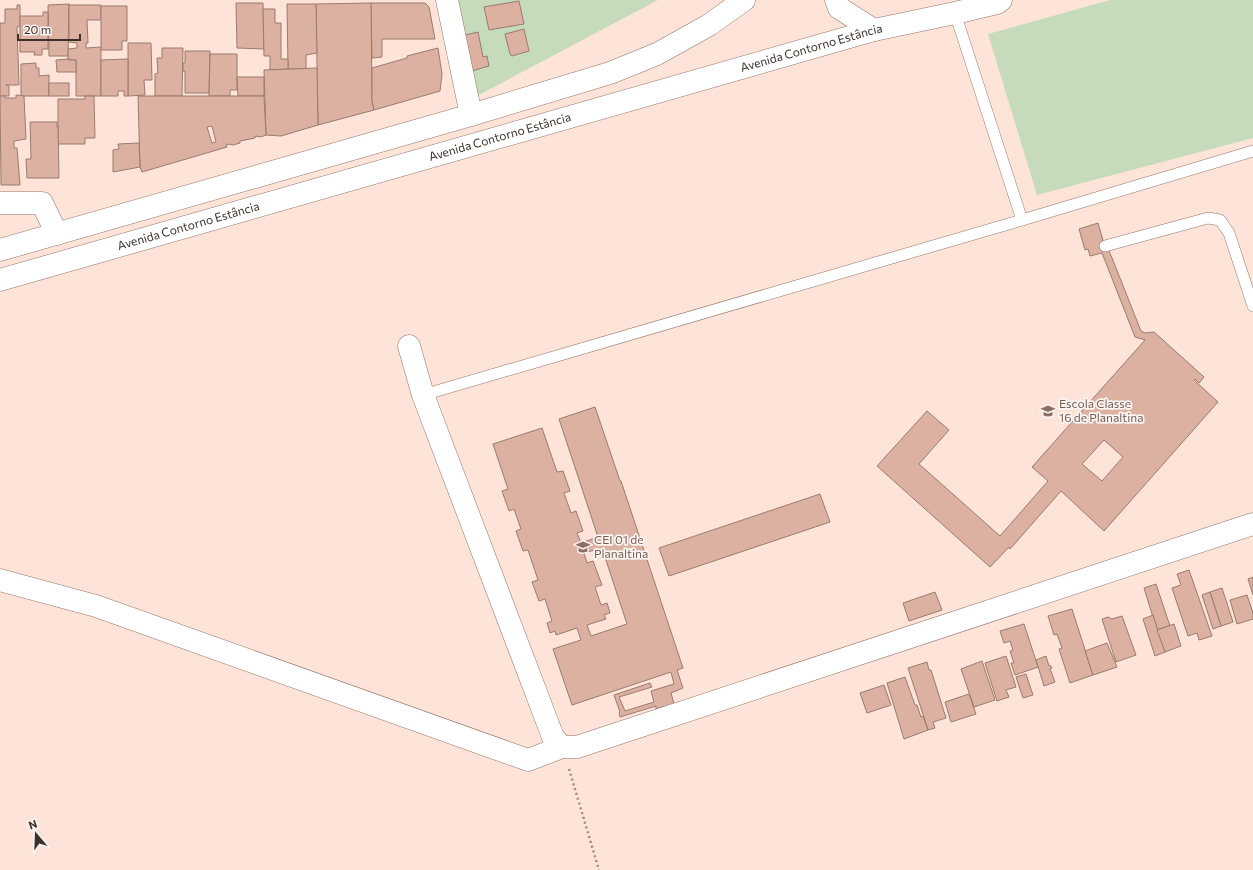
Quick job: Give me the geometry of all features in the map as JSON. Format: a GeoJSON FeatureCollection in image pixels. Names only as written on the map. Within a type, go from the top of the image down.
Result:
{"type":"FeatureCollection","features":[{"type":"Feature","properties":{"kind":"street"},"geometry":{"type":"LineString","coordinates":[[447,0],[471,115]]}},
{"type":"Feature","properties":{"kind":"street"},"geometry":{"type":"LineString","coordinates":[[0,250],[471,115],[610,73],[657,54],[709,25],[744,0]]}},
{"type":"Feature","properties":{"kind":"street"},"geometry":{"type":"LineString","coordinates":[[836,0],[839,8],[874,30]]}},
{"type":"Feature","properties":{"kind":"street","name":"Avenida Contorno Estância"},"geometry":{"type":"LineString","coordinates":[[0,280],[874,30],[955,14],[997,3],[1001,0]]}},
{"type":"Feature","properties":{"kind":"street"},"geometry":{"type":"LineString","coordinates":[[0,203],[42,203],[57,234]]}},
{"type":"Feature","properties":{"kind":"street"},"geometry":{"type":"LineString","coordinates":[[409,346],[423,395],[553,737],[562,747]]}},
{"type":"Feature","properties":{"kind":"street"},"geometry":{"type":"LineString","coordinates":[[0,580],[96,606],[528,760],[562,747],[577,747],[1253,524]]}},
{"type":"Feature","properties":{"kind":"lane"},"geometry":{"type":"LineString","coordinates":[[955,14],[1022,220]]}},
{"type":"Feature","properties":{"kind":"lane"},"geometry":{"type":"LineString","coordinates":[[423,395],[1253,151]]}},
{"type":"Feature","properties":{"kind":"lane"},"geometry":{"type":"LineString","coordinates":[[1105,246],[1208,218],[1220,220],[1228,233],[1253,306]]}},
{"type":"Feature","properties":{"kind":"path"},"geometry":{"type":"LineString","coordinates":[[562,747],[599,870]]}},
{"type":"Feature","properties":{"kind":"green space"},"geometry":{"type":"Polygon","coordinates":[[[458,0],[658,0],[477,96],[458,0]]]}},
{"type":"Feature","properties":{"kind":"green space"},"geometry":{"type":"Polygon","coordinates":[[[1110,0],[1253,0],[1253,138],[1037,195],[988,34],[1110,0]]]}},
{"type":"Feature","properties":{"kind":"building"},"geometry":{"type":"Polygon","coordinates":[[[519,1],[524,24],[489,30],[484,7],[519,1]]]}},
{"type":"Feature","properties":{"kind":"building"},"geometry":{"type":"Polygon","coordinates":[[[236,3],[263,3],[264,49],[237,48],[236,3]]]}},
{"type":"Feature","properties":{"kind":"building"},"geometry":{"type":"Polygon","coordinates":[[[371,3],[425,3],[429,7],[435,39],[382,39],[382,57],[372,58],[371,3]]]}},
{"type":"Feature","properties":{"kind":"building"},"geometry":{"type":"Polygon","coordinates":[[[371,3],[372,101],[374,110],[318,125],[316,4],[371,3]]]}},
{"type":"Feature","properties":{"kind":"building"},"geometry":{"type":"Polygon","coordinates":[[[69,4],[68,56],[49,56],[48,5],[69,4]]]}},
{"type":"Feature","properties":{"kind":"building"},"geometry":{"type":"Polygon","coordinates":[[[287,4],[316,4],[317,53],[306,55],[306,69],[288,69],[287,4]]]}},
{"type":"Feature","properties":{"kind":"building"},"geometry":{"type":"Polygon","coordinates":[[[17,5],[20,5],[20,26],[17,27],[19,85],[6,85],[9,86],[9,96],[0,96],[0,23],[5,23],[5,9],[17,9],[17,5]]]}},
{"type":"Feature","properties":{"kind":"building"},"geometry":{"type":"Polygon","coordinates":[[[69,5],[101,5],[101,20],[87,20],[88,43],[86,43],[86,48],[101,47],[101,96],[76,96],[76,60],[68,60],[68,49],[77,48],[77,43],[69,42],[69,5]]]}},
{"type":"Feature","properties":{"kind":"building"},"geometry":{"type":"Polygon","coordinates":[[[101,6],[127,6],[127,41],[122,41],[122,50],[101,50],[101,6]]]}},
{"type":"Feature","properties":{"kind":"building"},"geometry":{"type":"Polygon","coordinates":[[[263,9],[275,9],[275,23],[281,23],[281,59],[288,59],[288,69],[270,70],[270,56],[264,56],[263,9]]]}},
{"type":"Feature","properties":{"kind":"building"},"geometry":{"type":"Polygon","coordinates":[[[43,12],[48,12],[48,49],[42,49],[42,55],[34,55],[35,52],[20,52],[20,16],[43,16],[43,12]]]}},
{"type":"Feature","properties":{"kind":"building"},"geometry":{"type":"Polygon","coordinates":[[[524,29],[529,51],[512,56],[510,54],[505,34],[524,29]]]}},
{"type":"Feature","properties":{"kind":"building"},"geometry":{"type":"Polygon","coordinates":[[[478,32],[483,57],[487,56],[489,66],[468,72],[461,36],[478,32]]]}},
{"type":"Feature","properties":{"kind":"building"},"geometry":{"type":"Polygon","coordinates":[[[128,43],[151,43],[152,80],[144,80],[145,95],[128,96],[128,43]]]}},
{"type":"Feature","properties":{"kind":"building"},"geometry":{"type":"Polygon","coordinates":[[[162,48],[183,48],[182,96],[155,96],[155,74],[158,73],[157,58],[162,58],[162,48]]]}},
{"type":"Feature","properties":{"kind":"building"},"geometry":{"type":"Polygon","coordinates":[[[438,48],[442,74],[440,91],[374,110],[372,101],[372,68],[407,58],[407,56],[438,48]]]}},
{"type":"Feature","properties":{"kind":"building"},"geometry":{"type":"Polygon","coordinates":[[[185,51],[210,51],[209,93],[185,93],[185,71],[183,71],[183,63],[185,63],[185,51]]]}},
{"type":"Feature","properties":{"kind":"building"},"geometry":{"type":"Polygon","coordinates":[[[210,54],[237,54],[237,90],[230,90],[230,96],[209,96],[210,54]]]}},
{"type":"Feature","properties":{"kind":"building"},"geometry":{"type":"Polygon","coordinates":[[[69,59],[68,60],[76,60],[76,72],[57,72],[56,60],[69,59]]]}},
{"type":"Feature","properties":{"kind":"building"},"geometry":{"type":"Polygon","coordinates":[[[128,59],[128,96],[124,96],[124,91],[118,91],[118,96],[101,96],[101,60],[128,59]]]}},
{"type":"Feature","properties":{"kind":"building"},"geometry":{"type":"Polygon","coordinates":[[[36,63],[36,68],[39,68],[39,76],[49,75],[49,96],[21,96],[21,64],[36,63]]]}},
{"type":"Feature","properties":{"kind":"building"},"geometry":{"type":"Polygon","coordinates":[[[317,68],[318,125],[281,136],[266,135],[264,70],[317,68]]]}},
{"type":"Feature","properties":{"kind":"building"},"geometry":{"type":"Polygon","coordinates":[[[237,77],[264,77],[264,96],[238,96],[237,77]]]}},
{"type":"Feature","properties":{"kind":"building"},"geometry":{"type":"Polygon","coordinates":[[[49,83],[69,83],[69,96],[49,96],[49,83]]]}},
{"type":"Feature","properties":{"kind":"building"},"geometry":{"type":"Polygon","coordinates":[[[16,95],[24,96],[26,139],[14,141],[14,148],[17,148],[20,185],[1,185],[0,96],[5,96],[5,98],[16,98],[16,95]]]}},
{"type":"Feature","properties":{"kind":"building"},"geometry":{"type":"Polygon","coordinates":[[[85,96],[94,96],[95,138],[85,138],[85,144],[58,144],[58,99],[85,99],[85,96]]]}},
{"type":"Feature","properties":{"kind":"building"},"geometry":{"type":"Polygon","coordinates":[[[138,96],[264,96],[266,135],[261,137],[255,136],[255,138],[240,141],[240,143],[233,145],[229,144],[226,145],[227,147],[142,172],[140,167],[138,96]],[[212,126],[207,127],[212,143],[216,142],[212,126]]]}},
{"type":"Feature","properties":{"kind":"building"},"geometry":{"type":"Polygon","coordinates":[[[30,122],[57,122],[59,178],[27,178],[26,159],[31,159],[30,122]]]}},
{"type":"Feature","properties":{"kind":"building"},"geometry":{"type":"Polygon","coordinates":[[[139,143],[140,167],[113,172],[113,150],[119,149],[118,144],[139,143]]]}},
{"type":"Feature","properties":{"kind":"building"},"geometry":{"type":"Polygon","coordinates":[[[1098,223],[1104,244],[1106,244],[1112,258],[1141,331],[1145,333],[1154,332],[1204,377],[1199,383],[1195,379],[1194,380],[1218,402],[1104,531],[1061,491],[1010,549],[1009,547],[990,567],[877,466],[927,411],[949,430],[919,464],[1000,536],[1048,481],[1032,467],[1145,340],[1135,337],[1102,253],[1090,256],[1088,249],[1085,250],[1079,229],[1098,223]],[[1104,440],[1082,464],[1102,481],[1123,457],[1104,440]]]}},
{"type":"Feature","properties":{"kind":"building"},"geometry":{"type":"Polygon","coordinates":[[[595,407],[683,668],[677,670],[683,688],[671,693],[674,704],[656,709],[656,706],[620,717],[620,712],[614,695],[650,683],[652,687],[619,697],[625,711],[654,702],[651,691],[674,684],[671,672],[572,705],[553,649],[581,640],[577,628],[556,635],[555,631],[550,633],[547,623],[552,621],[545,599],[539,601],[532,582],[538,580],[528,550],[523,551],[516,531],[521,529],[514,509],[509,511],[502,491],[508,489],[493,444],[542,428],[557,472],[563,471],[570,491],[564,493],[571,513],[576,511],[583,531],[577,533],[581,543],[598,537],[559,419],[595,407]],[[602,548],[584,553],[587,563],[593,561],[602,585],[595,587],[601,605],[607,603],[610,613],[604,615],[606,619],[587,625],[591,636],[627,624],[602,548]]]}},
{"type":"Feature","properties":{"kind":"building"},"geometry":{"type":"Polygon","coordinates":[[[820,494],[830,522],[669,576],[659,548],[820,494]]]}},
{"type":"Feature","properties":{"kind":"building"},"geometry":{"type":"Polygon","coordinates":[[[1189,570],[1212,636],[1199,640],[1197,633],[1188,636],[1172,588],[1181,585],[1177,574],[1189,570]]]}},
{"type":"Feature","properties":{"kind":"building"},"geometry":{"type":"Polygon","coordinates":[[[1253,577],[1253,595],[1248,579],[1253,577]]]}},
{"type":"Feature","properties":{"kind":"building"},"geometry":{"type":"Polygon","coordinates":[[[1156,584],[1170,626],[1157,630],[1144,588],[1156,584]]]}},
{"type":"Feature","properties":{"kind":"building"},"geometry":{"type":"Polygon","coordinates":[[[1222,588],[1233,622],[1221,626],[1210,592],[1222,588]]]}},
{"type":"Feature","properties":{"kind":"building"},"geometry":{"type":"Polygon","coordinates":[[[935,592],[942,610],[909,621],[903,603],[935,592]]]}},
{"type":"Feature","properties":{"kind":"building"},"geometry":{"type":"Polygon","coordinates":[[[1210,592],[1221,626],[1213,629],[1202,595],[1210,592]]]}},
{"type":"Feature","properties":{"kind":"building"},"geometry":{"type":"Polygon","coordinates":[[[1247,595],[1253,613],[1253,619],[1237,624],[1230,600],[1247,595]]]}},
{"type":"Feature","properties":{"kind":"building"},"geometry":{"type":"Polygon","coordinates":[[[1072,609],[1093,675],[1070,683],[1059,649],[1062,648],[1057,634],[1054,635],[1048,616],[1072,609]]]}},
{"type":"Feature","properties":{"kind":"building"},"geometry":{"type":"Polygon","coordinates":[[[1153,615],[1165,652],[1155,656],[1143,619],[1153,615]]]}},
{"type":"Feature","properties":{"kind":"building"},"geometry":{"type":"Polygon","coordinates":[[[1122,616],[1136,655],[1116,662],[1102,619],[1108,617],[1112,619],[1122,616]]]}},
{"type":"Feature","properties":{"kind":"building"},"geometry":{"type":"Polygon","coordinates":[[[1024,624],[1038,667],[1015,675],[1011,663],[1014,663],[1010,651],[1013,650],[1010,641],[1004,643],[1000,631],[1024,624]]]}},
{"type":"Feature","properties":{"kind":"building"},"geometry":{"type":"Polygon","coordinates":[[[1174,624],[1181,646],[1165,652],[1157,630],[1174,624]]]}},
{"type":"Feature","properties":{"kind":"building"},"geometry":{"type":"Polygon","coordinates":[[[1107,643],[1117,667],[1093,675],[1085,651],[1107,643]]]}},
{"type":"Feature","properties":{"kind":"building"},"geometry":{"type":"Polygon","coordinates":[[[1006,656],[1016,687],[1006,690],[1009,697],[997,701],[985,663],[1006,656]]]}},
{"type":"Feature","properties":{"kind":"building"},"geometry":{"type":"Polygon","coordinates":[[[1046,656],[1049,666],[1050,665],[1052,668],[1050,669],[1055,682],[1044,686],[1036,660],[1046,656]]]}},
{"type":"Feature","properties":{"kind":"building"},"geometry":{"type":"Polygon","coordinates":[[[982,661],[995,700],[974,707],[961,669],[982,661]]]}},
{"type":"Feature","properties":{"kind":"building"},"geometry":{"type":"Polygon","coordinates":[[[927,662],[929,670],[931,670],[946,718],[933,722],[935,728],[928,730],[908,668],[927,662]]]}},
{"type":"Feature","properties":{"kind":"building"},"geometry":{"type":"Polygon","coordinates":[[[1026,674],[1033,695],[1023,698],[1016,677],[1026,674]]]}},
{"type":"Feature","properties":{"kind":"building"},"geometry":{"type":"Polygon","coordinates":[[[905,677],[915,705],[917,705],[921,717],[923,716],[928,730],[904,739],[887,683],[905,677]]]}},
{"type":"Feature","properties":{"kind":"building"},"geometry":{"type":"Polygon","coordinates":[[[884,685],[891,705],[867,713],[860,693],[884,685]]]}},
{"type":"Feature","properties":{"kind":"building"},"geometry":{"type":"Polygon","coordinates":[[[969,694],[976,714],[951,722],[945,702],[969,694]]]}},
{"type":"Feature","properties":{"kind":"place","name":"Escola Classe 16 de Planaltina"},"geometry":{"type":"Point","coordinates":[1048,411]}},
{"type":"Feature","properties":{"kind":"place","name":"CEI 01 de Planaltina"},"geometry":{"type":"Point","coordinates":[583,547]}}]}
